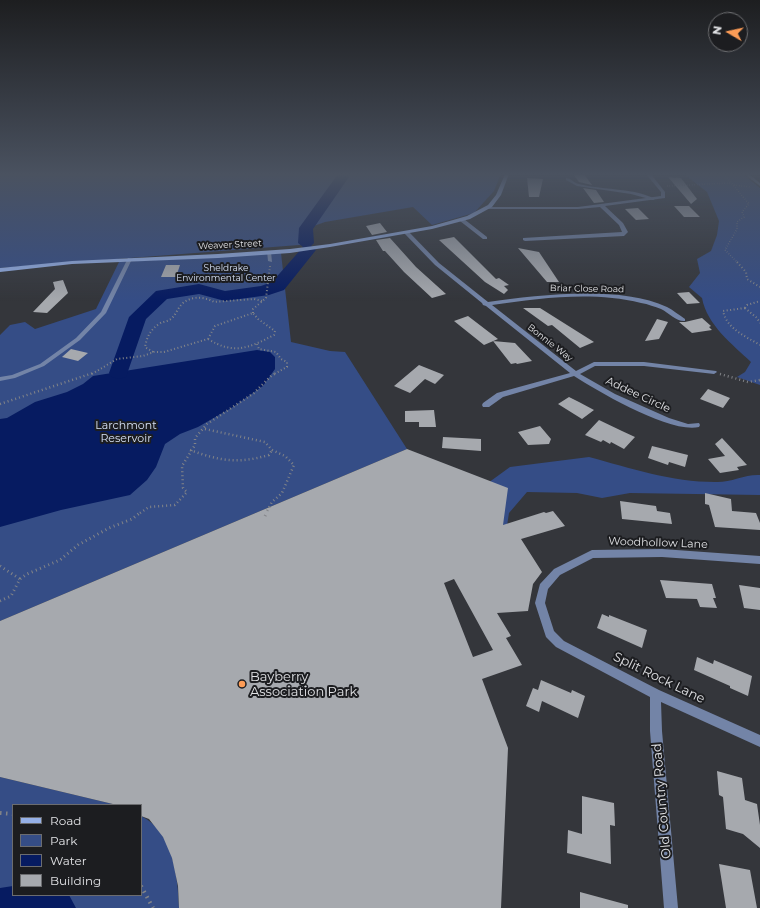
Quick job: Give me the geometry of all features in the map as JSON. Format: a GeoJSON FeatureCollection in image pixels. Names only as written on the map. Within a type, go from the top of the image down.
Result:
{"type":"FeatureCollection","features":[{"type":"Feature","properties":{"kind":"main road","name":"Weaver Street"},"geometry":{"type":"LineString","coordinates":[[0,270],[45,265],[269,252],[331,246],[406,232],[462,220],[470,216]]}},
{"type":"Feature","properties":{"kind":"street"},"geometry":{"type":"LineString","coordinates":[[525,239],[624,234],[625,232],[621,224],[613,216]]}},
{"type":"Feature","properties":{"kind":"street"},"geometry":{"type":"LineString","coordinates":[[462,220],[485,238]]}},
{"type":"Feature","properties":{"kind":"street","name":"Bonnie Way"},"geometry":{"type":"LineString","coordinates":[[406,232],[437,264],[485,304],[575,374],[594,364],[644,364],[714,372]]}},
{"type":"Feature","properties":{"kind":"street","name":"Briar Close Road"},"geometry":{"type":"LineString","coordinates":[[485,304],[526,298],[608,297],[648,302],[676,314],[683,320]]}},
{"type":"Feature","properties":{"kind":"street"},"geometry":{"type":"LineString","coordinates":[[486,405],[492,399],[514,390],[575,374]]}},
{"type":"Feature","properties":{"kind":"street","name":"Addee Circle"},"geometry":{"type":"LineString","coordinates":[[575,374],[593,386],[666,420],[688,426],[696,425]]}},
{"type":"Feature","properties":{"kind":"street","name":"Woodhollow Lane"},"geometry":{"type":"LineString","coordinates":[[550,634],[540,603],[543,586],[557,572],[592,554],[612,552],[662,553],[760,560]]}},
{"type":"Feature","properties":{"kind":"street","name":"Split Rock Lane"},"geometry":{"type":"LineString","coordinates":[[550,634],[560,644],[655,694],[760,742]]}},
{"type":"Feature","properties":{"kind":"street","name":"Old Country Road"},"geometry":{"type":"LineString","coordinates":[[655,694],[656,730],[671,908]]}},
{"type":"Feature","properties":{"kind":"lane"},"geometry":{"type":"LineString","coordinates":[[269,252],[270,261]]}},
{"type":"Feature","properties":{"kind":"lane"},"geometry":{"type":"LineString","coordinates":[[0,379],[13,377],[42,364],[78,339],[103,313],[130,259]]}},
{"type":"Feature","properties":{"kind":"path"},"geometry":{"type":"LineString","coordinates":[[744,216],[737,222],[737,229],[725,250],[746,272],[747,278],[760,287]]}},
{"type":"Feature","properties":{"kind":"path"},"geometry":{"type":"LineString","coordinates":[[253,313],[253,309],[261,304],[266,298],[270,261]]}},
{"type":"Feature","properties":{"kind":"path"},"geometry":{"type":"LineString","coordinates":[[154,352],[145,347],[146,337],[160,323],[169,321],[175,316],[181,305],[191,298],[209,299],[214,302],[254,299],[262,301]]}},
{"type":"Feature","properties":{"kind":"path"},"geometry":{"type":"LineString","coordinates":[[760,301],[747,305],[745,308],[723,312],[725,319],[735,330],[760,345]]}},
{"type":"Feature","properties":{"kind":"path"},"geometry":{"type":"LineString","coordinates":[[745,308],[757,318],[760,323]]}},
{"type":"Feature","properties":{"kind":"path"},"geometry":{"type":"LineString","coordinates":[[208,339],[215,326],[253,313]]}},
{"type":"Feature","properties":{"kind":"path"},"geometry":{"type":"LineString","coordinates":[[0,404],[90,375],[105,364],[117,359],[143,356],[154,352],[164,352],[208,339],[225,348],[237,350],[257,344],[274,335],[275,331],[258,319],[253,313]]}},
{"type":"Feature","properties":{"kind":"path"},"geometry":{"type":"LineString","coordinates":[[0,601],[10,596],[20,580],[27,574],[60,560],[78,545],[109,528],[132,519],[149,507],[167,507],[175,505],[181,500],[187,492],[183,488],[182,466],[190,450],[195,445],[195,438],[205,429],[207,424],[254,393],[272,375],[287,367],[287,362],[281,360],[276,352],[259,348],[257,344]]}},
{"type":"Feature","properties":{"kind":"path"},"geometry":{"type":"LineString","coordinates":[[722,375],[748,382],[760,380]]}},
{"type":"Feature","properties":{"kind":"path"},"geometry":{"type":"LineString","coordinates":[[205,429],[265,442],[272,450],[286,456],[294,465],[282,493],[272,502],[265,516]]}},
{"type":"Feature","properties":{"kind":"path"},"geometry":{"type":"LineString","coordinates":[[190,450],[223,461],[245,462],[269,455],[272,450]]}},
{"type":"Feature","properties":{"kind":"path"},"geometry":{"type":"LineString","coordinates":[[0,566],[20,580]]}},
{"type":"Feature","properties":{"kind":"path"},"geometry":{"type":"LineString","coordinates":[[0,813],[12,814]]}},
{"type":"Feature","properties":{"kind":"path"},"geometry":{"type":"LineString","coordinates":[[142,888],[153,908]]}},
{"type":"Feature","properties":{"kind":"green space"},"geometry":{"type":"Polygon","coordinates":[[[0,216],[358,216],[325,222],[311,227],[312,244],[0,268],[0,216]]]}},
{"type":"Feature","properties":{"kind":"green space"},"geometry":{"type":"Polygon","coordinates":[[[423,216],[462,216],[432,225],[423,216]]]}},
{"type":"Feature","properties":{"kind":"green space"},"geometry":{"type":"Polygon","coordinates":[[[717,216],[760,216],[760,385],[737,377],[745,372],[751,362],[721,333],[709,317],[702,298],[689,287],[700,273],[697,259],[711,251],[717,235],[719,221],[717,216]]]}},
{"type":"Feature","properties":{"kind":"green space","name":"Larchmont Reservoir"},"geometry":{"type":"Polygon","coordinates":[[[281,253],[291,342],[330,351],[345,352],[407,449],[0,621],[0,335],[10,325],[25,322],[35,329],[96,309],[119,262],[281,253]]]}},
{"type":"Feature","properties":{"kind":"green space"},"geometry":{"type":"Polygon","coordinates":[[[589,457],[651,474],[683,480],[721,482],[760,475],[760,495],[630,493],[602,498],[577,493],[527,492],[509,513],[506,532],[470,496],[510,467],[589,457]]]}},
{"type":"Feature","properties":{"kind":"green space"},"geometry":{"type":"Polygon","coordinates":[[[0,777],[113,804],[12,804],[12,896],[142,896],[142,817],[152,823],[160,832],[172,856],[177,883],[179,908],[0,908],[0,777]]]}},
{"type":"Feature","properties":{"kind":"water"},"geometry":{"type":"Polygon","coordinates":[[[257,350],[270,352],[275,357],[275,369],[263,386],[233,407],[198,427],[180,434],[165,444],[156,467],[147,480],[130,495],[61,510],[0,527],[0,419],[7,418],[35,402],[67,392],[83,384],[93,376],[257,350]]]}},
{"type":"Feature","properties":{"kind":"water"},"geometry":{"type":"Polygon","coordinates":[[[12,886],[12,896],[70,896],[76,908],[0,908],[0,888],[12,886]]]}},
{"type":"Feature","properties":{"kind":"building"},"geometry":{"type":"Polygon","coordinates":[[[632,216],[646,216],[649,219],[636,220],[632,216]]]}},
{"type":"Feature","properties":{"kind":"building"},"geometry":{"type":"Polygon","coordinates":[[[683,216],[700,217],[684,217],[683,216]]]}},
{"type":"Feature","properties":{"kind":"building"},"geometry":{"type":"Polygon","coordinates":[[[380,223],[387,232],[372,235],[366,226],[380,223]]]}},
{"type":"Feature","properties":{"kind":"building"},"geometry":{"type":"Polygon","coordinates":[[[454,237],[496,279],[499,278],[509,285],[504,286],[508,290],[504,294],[485,282],[439,240],[454,237]]]}},
{"type":"Feature","properties":{"kind":"building"},"geometry":{"type":"Polygon","coordinates":[[[390,238],[416,267],[446,294],[432,298],[404,272],[385,251],[383,251],[376,240],[390,238]]]}},
{"type":"Feature","properties":{"kind":"building"},"geometry":{"type":"Polygon","coordinates":[[[518,248],[539,252],[559,282],[547,282],[518,248]]]}},
{"type":"Feature","properties":{"kind":"building"},"geometry":{"type":"Polygon","coordinates":[[[166,265],[180,265],[176,277],[161,277],[166,265]]]}},
{"type":"Feature","properties":{"kind":"building"},"geometry":{"type":"Polygon","coordinates":[[[63,280],[68,293],[47,313],[33,312],[55,289],[53,282],[63,280]]]}},
{"type":"Feature","properties":{"kind":"building"},"geometry":{"type":"Polygon","coordinates":[[[689,292],[700,303],[687,304],[677,293],[689,292]]]}},
{"type":"Feature","properties":{"kind":"building"},"geometry":{"type":"Polygon","coordinates":[[[523,308],[540,308],[594,342],[580,348],[552,325],[548,326],[523,308]]]}},
{"type":"Feature","properties":{"kind":"building"},"geometry":{"type":"Polygon","coordinates":[[[468,316],[498,339],[484,345],[454,321],[468,316]]]}},
{"type":"Feature","properties":{"kind":"building"},"geometry":{"type":"Polygon","coordinates":[[[702,318],[711,326],[709,327],[712,330],[692,333],[679,322],[685,322],[702,318]]]}},
{"type":"Feature","properties":{"kind":"building"},"geometry":{"type":"Polygon","coordinates":[[[657,319],[668,322],[659,339],[645,341],[657,319]]]}},
{"type":"Feature","properties":{"kind":"building"},"geometry":{"type":"Polygon","coordinates":[[[493,341],[515,343],[532,361],[511,364],[493,341]]]}},
{"type":"Feature","properties":{"kind":"building"},"geometry":{"type":"Polygon","coordinates":[[[71,349],[88,353],[78,361],[62,357],[71,349]]]}},
{"type":"Feature","properties":{"kind":"building"},"geometry":{"type":"Polygon","coordinates":[[[419,365],[444,375],[435,384],[425,379],[410,393],[394,386],[419,365]]]}},
{"type":"Feature","properties":{"kind":"building"},"geometry":{"type":"Polygon","coordinates":[[[708,389],[730,398],[723,408],[700,399],[708,389]]]}},
{"type":"Feature","properties":{"kind":"building"},"geometry":{"type":"Polygon","coordinates":[[[569,397],[594,410],[582,419],[558,404],[569,397]]]}},
{"type":"Feature","properties":{"kind":"building"},"geometry":{"type":"Polygon","coordinates":[[[434,410],[436,427],[419,427],[419,422],[405,422],[405,411],[434,410]]]}},
{"type":"Feature","properties":{"kind":"building"},"geometry":{"type":"Polygon","coordinates":[[[599,420],[635,437],[624,449],[611,442],[610,444],[603,440],[601,442],[585,435],[599,420]]]}},
{"type":"Feature","properties":{"kind":"building"},"geometry":{"type":"Polygon","coordinates":[[[540,426],[551,439],[549,444],[528,445],[518,432],[540,426]]]}},
{"type":"Feature","properties":{"kind":"building"},"geometry":{"type":"Polygon","coordinates":[[[443,437],[481,439],[481,451],[442,448],[443,437]]]}},
{"type":"Feature","properties":{"kind":"building"},"geometry":{"type":"Polygon","coordinates":[[[722,438],[747,465],[737,467],[739,470],[720,473],[708,459],[725,456],[715,444],[722,438]]]}},
{"type":"Feature","properties":{"kind":"building"},"geometry":{"type":"Polygon","coordinates":[[[652,446],[688,455],[685,467],[669,462],[668,465],[648,458],[652,446]]]}},
{"type":"Feature","properties":{"kind":"building","name":"Bayberry Association Park"},"geometry":{"type":"Polygon","coordinates":[[[407,449],[508,488],[503,525],[544,512],[546,513],[553,511],[565,526],[521,539],[542,572],[533,584],[528,611],[497,613],[511,636],[506,638],[522,665],[482,679],[508,748],[501,908],[179,908],[178,886],[172,858],[163,837],[149,819],[142,816],[142,804],[113,804],[0,777],[0,621],[407,449]],[[454,579],[444,583],[473,657],[493,650],[454,579]]]}},
{"type":"Feature","properties":{"kind":"building"},"geometry":{"type":"Polygon","coordinates":[[[705,493],[731,499],[732,511],[756,513],[760,523],[760,530],[715,527],[709,505],[705,504],[705,493]]]}},
{"type":"Feature","properties":{"kind":"building"},"geometry":{"type":"Polygon","coordinates":[[[620,501],[656,506],[657,511],[670,513],[672,524],[622,519],[620,501]]]}},
{"type":"Feature","properties":{"kind":"building"},"geometry":{"type":"Polygon","coordinates":[[[660,580],[712,584],[716,598],[713,598],[717,608],[700,607],[697,599],[666,598],[660,580]]]}},
{"type":"Feature","properties":{"kind":"building"},"geometry":{"type":"Polygon","coordinates":[[[739,585],[760,588],[760,610],[744,608],[739,585]]]}},
{"type":"Feature","properties":{"kind":"building"},"geometry":{"type":"Polygon","coordinates":[[[602,614],[609,617],[609,615],[647,630],[642,648],[597,628],[602,614]]]}},
{"type":"Feature","properties":{"kind":"building"},"geometry":{"type":"Polygon","coordinates":[[[697,657],[713,664],[714,660],[752,676],[748,696],[730,688],[730,686],[694,670],[697,657]]]}},
{"type":"Feature","properties":{"kind":"building"},"geometry":{"type":"Polygon","coordinates":[[[541,680],[571,693],[572,690],[585,696],[578,718],[542,701],[539,712],[526,706],[533,688],[538,690],[541,680]]]}},
{"type":"Feature","properties":{"kind":"building"},"geometry":{"type":"Polygon","coordinates":[[[717,771],[742,778],[745,800],[757,804],[760,825],[760,848],[743,834],[726,829],[723,797],[719,795],[717,771]]]}},
{"type":"Feature","properties":{"kind":"building"},"geometry":{"type":"Polygon","coordinates":[[[582,796],[614,803],[615,826],[610,825],[611,864],[567,853],[568,830],[582,834],[582,796]]]}},
{"type":"Feature","properties":{"kind":"building"},"geometry":{"type":"Polygon","coordinates":[[[719,864],[750,870],[757,908],[726,908],[719,864]]]}},
{"type":"Feature","properties":{"kind":"building"},"geometry":{"type":"Polygon","coordinates":[[[580,892],[628,905],[628,908],[580,908],[580,892]]]}},
{"type":"Feature","properties":{"kind":"waterway"},"geometry":{"type":"LineString","coordinates":[[306,243],[306,228],[315,216]]}},
{"type":"Feature","properties":{"kind":"waterway"},"geometry":{"type":"LineString","coordinates":[[119,373],[138,317],[162,295],[199,289],[225,296],[263,291],[278,286],[308,250]]}},
{"type":"Feature","properties":{"kind":"place","name":"Bayberry Association Park"},"geometry":{"type":"Point","coordinates":[242,684]}},
{"type":"Feature","properties":{"kind":"park label","name":"Sheldrake Environmental Center"},"geometry":{"type":"Point","coordinates":[226,274]}}]}
